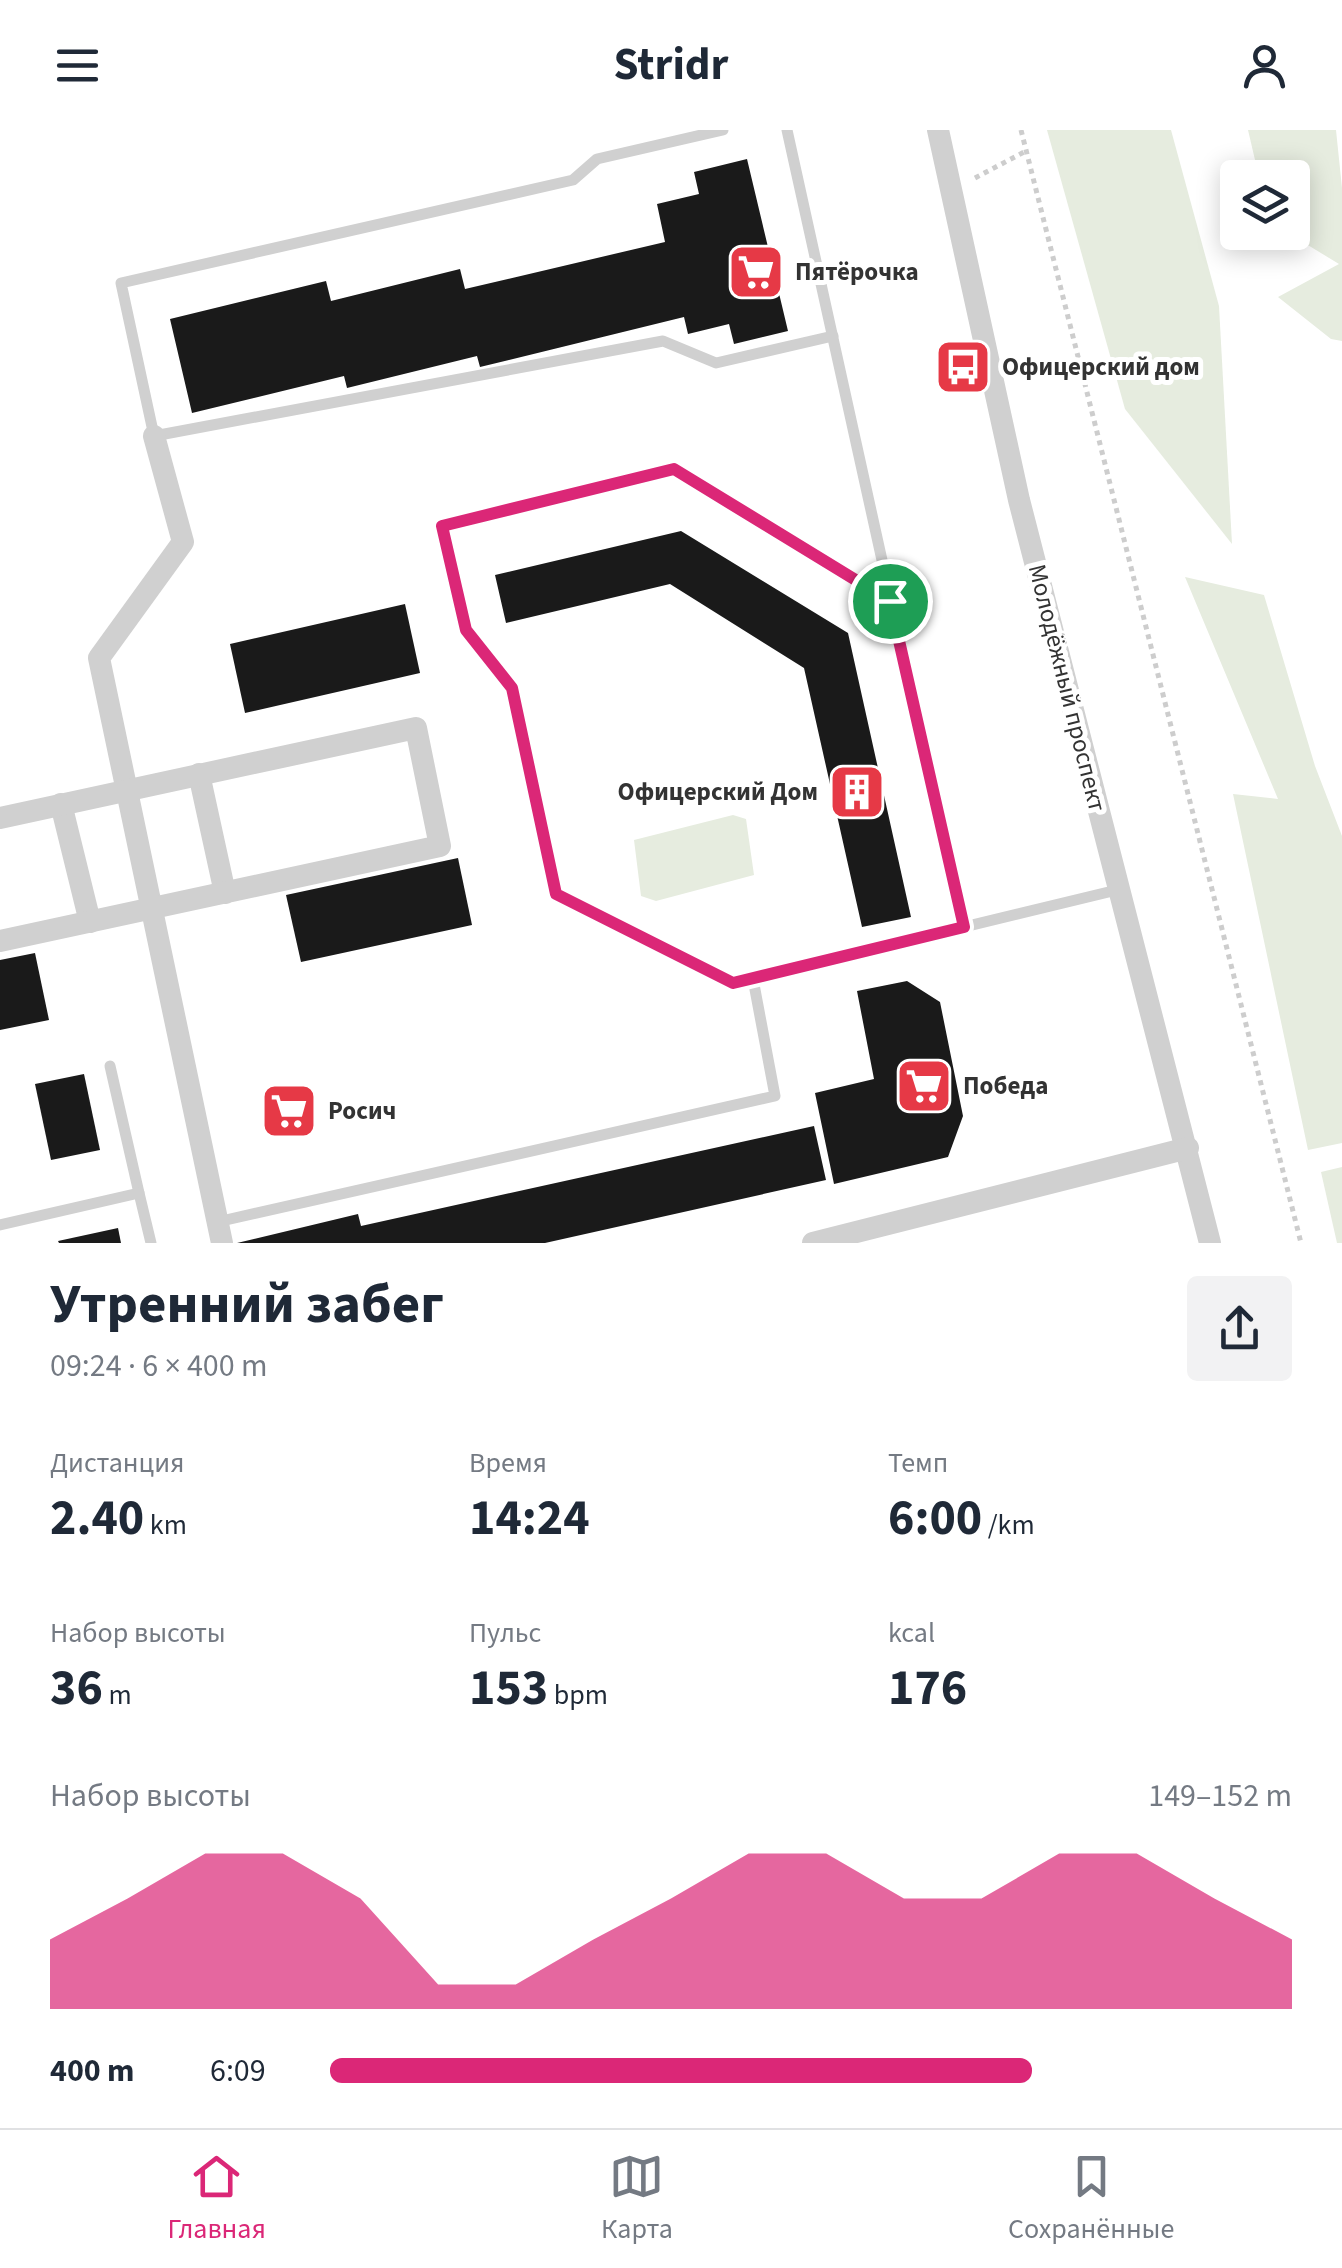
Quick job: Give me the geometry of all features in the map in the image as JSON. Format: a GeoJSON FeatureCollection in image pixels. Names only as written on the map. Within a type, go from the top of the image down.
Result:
{"type":"FeatureCollection","features":[{"type":"Feature","properties":{"kind":"street","name":"Молодёжный проспект"},"geometry":{"type":"LineString","coordinates":[[938,130],[1019,500],[1210,1243]]}},
{"type":"Feature","properties":{"kind":"street"},"geometry":{"type":"LineString","coordinates":[[154,436],[183,542],[98,658],[219,1232]]}},
{"type":"Feature","properties":{"kind":"street"},"geometry":{"type":"LineString","coordinates":[[0,818],[416,728],[440,846],[0,942]]}},
{"type":"Feature","properties":{"kind":"street"},"geometry":{"type":"LineString","coordinates":[[199,774],[226,893]]}},
{"type":"Feature","properties":{"kind":"street"},"geometry":{"type":"LineString","coordinates":[[61,804],[90,922]]}},
{"type":"Feature","properties":{"kind":"street"},"geometry":{"type":"LineString","coordinates":[[812,1243],[1188,1148]]}},
{"type":"Feature","properties":{"kind":"lane"},"geometry":{"type":"LineString","coordinates":[[724,130],[597,159],[572,180],[121,283],[154,436],[663,341],[716,364],[834,336]]}},
{"type":"Feature","properties":{"kind":"lane"},"geometry":{"type":"LineString","coordinates":[[787,130],[964,927]]}},
{"type":"Feature","properties":{"kind":"lane"},"geometry":{"type":"LineString","coordinates":[[890,601],[674,469],[442,526],[466,630],[512,688],[556,894],[733,983],[1122,889]]}},
{"type":"Feature","properties":{"kind":"lane"},"geometry":{"type":"LineString","coordinates":[[219,1232],[775,1096],[753,980]]}},
{"type":"Feature","properties":{"kind":"lane"},"geometry":{"type":"LineString","coordinates":[[110,1066],[151,1243]]}},
{"type":"Feature","properties":{"kind":"lane"},"geometry":{"type":"LineString","coordinates":[[0,1225],[139,1193]]}},
{"type":"Feature","properties":{"kind":"path"},"geometry":{"type":"LineString","coordinates":[[1021,130],[1302,1243]]}},
{"type":"Feature","properties":{"kind":"path"},"geometry":{"type":"LineString","coordinates":[[972,180],[1026,151]]}},
{"type":"Feature","properties":{"kind":"shaded area"},"geometry":{"type":"Polygon","coordinates":[[[1047,130],[1171,130],[1219,306],[1232,544],[1125,409],[1047,130]]]}},
{"type":"Feature","properties":{"kind":"shaded area"},"geometry":{"type":"Polygon","coordinates":[[[1248,130],[1336,130],[1342,188],[1342,341],[1331,339],[1278,297],[1339,264],[1310,246],[1310,160],[1255,160],[1248,130]]]}},
{"type":"Feature","properties":{"kind":"shaded area"},"geometry":{"type":"Polygon","coordinates":[[[1185,577],[1264,595],[1315,766],[1342,836],[1342,1143],[1308,1150],[1233,794],[1278,799],[1185,577]]]}},
{"type":"Feature","properties":{"kind":"shaded area"},"geometry":{"type":"Polygon","coordinates":[[[733,815],[746,819],[754,875],[656,901],[641,896],[634,840],[733,815]]]}},
{"type":"Feature","properties":{"kind":"shaded area"},"geometry":{"type":"Polygon","coordinates":[[[1342,1167],[1342,1243],[1337,1243],[1321,1172],[1342,1167]]]}},
{"type":"Feature","properties":{"kind":"building"},"geometry":{"type":"Polygon","coordinates":[[[747,159],[788,331],[734,344],[729,324],[688,334],[684,317],[480,367],[477,356],[347,388],[344,376],[192,413],[170,319],[326,281],[331,301],[460,269],[465,289],[665,242],[657,204],[699,194],[694,172],[747,159]]]}},
{"type":"Feature","properties":{"kind":"building","name":"Офицерский Дом"},"geometry":{"type":"Polygon","coordinates":[[[681,531],[848,633],[911,917],[862,927],[804,668],[670,584],[506,623],[495,575],[681,531]]]}},
{"type":"Feature","properties":{"kind":"building"},"geometry":{"type":"Polygon","coordinates":[[[405,604],[420,673],[245,713],[230,644],[405,604]]]}},
{"type":"Feature","properties":{"kind":"building"},"geometry":{"type":"Polygon","coordinates":[[[458,858],[472,925],[301,962],[286,895],[458,858]]]}},
{"type":"Feature","properties":{"kind":"building"},"geometry":{"type":"Polygon","coordinates":[[[35,953],[49,1020],[0,1030],[0,960],[35,953]]]}},
{"type":"Feature","properties":{"kind":"building"},"geometry":{"type":"Polygon","coordinates":[[[907,981],[940,1002],[963,1116],[948,1157],[834,1184],[815,1093],[874,1079],[857,991],[907,981]]]}},
{"type":"Feature","properties":{"kind":"building"},"geometry":{"type":"Polygon","coordinates":[[[84,1074],[100,1150],[51,1160],[35,1084],[84,1074]]]}},
{"type":"Feature","properties":{"kind":"building","name":"Росич"},"geometry":{"type":"Polygon","coordinates":[[[308,1091],[314,1123],[270,1132],[263,1100],[308,1091]]]}},
{"type":"Feature","properties":{"kind":"building"},"geometry":{"type":"Polygon","coordinates":[[[814,1126],[826,1180],[545,1243],[237,1243],[358,1214],[361,1226],[814,1126]]]}},
{"type":"Feature","properties":{"kind":"building"},"geometry":{"type":"Polygon","coordinates":[[[118,1228],[121,1243],[58,1241],[118,1228]]]}},
{"type":"Feature","properties":{"kind":"place","name":"Пятёрочка"},"geometry":{"type":"Point","coordinates":[756,272]}},
{"type":"Feature","properties":{"kind":"place","name":"Офицерский дом"},"geometry":{"type":"Point","coordinates":[963,367]}},
{"type":"Feature","properties":{"kind":"place","name":"Офицерский Дом"},"geometry":{"type":"Point","coordinates":[857,792]}},
{"type":"Feature","properties":{"kind":"place","name":"Победа"},"geometry":{"type":"Point","coordinates":[924,1086]}},
{"type":"Feature","properties":{"kind":"place","name":"Росич"},"geometry":{"type":"Point","coordinates":[289,1111]}},
{"type":"Feature","properties":{"kind":"route"},"geometry":{"type":"LineString","coordinates":[[674,469],[890,601],[964,927],[733,983],[556,894],[512,688],[466,630],[442,526],[674,469]]}}]}
